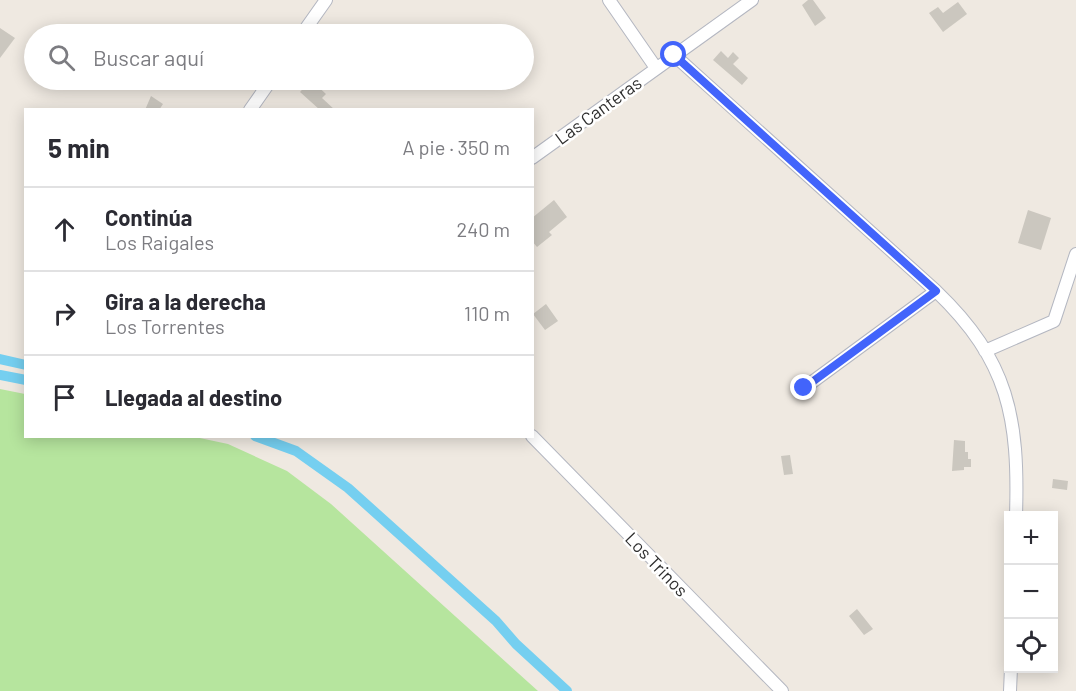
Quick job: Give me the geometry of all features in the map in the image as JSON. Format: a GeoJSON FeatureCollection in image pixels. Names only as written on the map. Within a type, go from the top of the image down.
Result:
{"type":"FeatureCollection","features":[{"type":"Feature","properties":{"kind":"street"},"geometry":{"type":"LineString","coordinates":[[309,24],[326,0]]}},
{"type":"Feature","properties":{"kind":"street"},"geometry":{"type":"LineString","coordinates":[[609,0],[656,68]]}},
{"type":"Feature","properties":{"kind":"street","name":"Las Canteras"},"geometry":{"type":"LineString","coordinates":[[534,157],[752,0]]}},
{"type":"Feature","properties":{"kind":"street"},"geometry":{"type":"LineString","coordinates":[[674,55],[936,291],[960,316],[985,351],[1001,380],[1012,414],[1017,468],[1016,511]]}},
{"type":"Feature","properties":{"kind":"street"},"geometry":{"type":"LineString","coordinates":[[251,108],[264,90]]}},
{"type":"Feature","properties":{"kind":"street"},"geometry":{"type":"LineString","coordinates":[[985,351],[1054,321],[1076,254]]}},
{"type":"Feature","properties":{"kind":"street"},"geometry":{"type":"LineString","coordinates":[[804,388],[936,291]]}},
{"type":"Feature","properties":{"kind":"street","name":"Los Trinos"},"geometry":{"type":"LineString","coordinates":[[534,438],[782,691]]}},
{"type":"Feature","properties":{"kind":"street"},"geometry":{"type":"LineString","coordinates":[[1010,691],[1011,673]]}},
{"type":"Feature","properties":{"kind":"green space"},"geometry":{"type":"Polygon","coordinates":[[[0,389],[24,394],[24,438],[200,438],[228,444],[287,471],[331,504],[538,691],[0,691],[0,389]]]}},
{"type":"Feature","properties":{"kind":"building"},"geometry":{"type":"Polygon","coordinates":[[[808,0],[813,0],[826,18],[815,26],[802,5],[808,0]]]}},
{"type":"Feature","properties":{"kind":"building"},"geometry":{"type":"Polygon","coordinates":[[[958,2],[967,14],[943,32],[929,13],[938,7],[943,13],[958,2]]]}},
{"type":"Feature","properties":{"kind":"building"},"geometry":{"type":"Polygon","coordinates":[[[0,28],[15,38],[0,58],[0,28]]]}},
{"type":"Feature","properties":{"kind":"building"},"geometry":{"type":"Polygon","coordinates":[[[721,51],[728,58],[733,52],[739,58],[733,64],[748,78],[742,85],[713,60],[721,51]]]}},
{"type":"Feature","properties":{"kind":"building"},"geometry":{"type":"Polygon","coordinates":[[[302,90],[322,90],[326,94],[322,98],[333,108],[318,108],[300,92],[302,90]]]}},
{"type":"Feature","properties":{"kind":"building"},"geometry":{"type":"Polygon","coordinates":[[[151,96],[163,104],[160,108],[146,108],[151,96]]]}},
{"type":"Feature","properties":{"kind":"building"},"geometry":{"type":"Polygon","coordinates":[[[554,200],[567,217],[549,232],[552,235],[537,247],[534,243],[534,216],[554,200]]]}},
{"type":"Feature","properties":{"kind":"building"},"geometry":{"type":"Polygon","coordinates":[[[1028,210],[1051,218],[1041,250],[1018,243],[1028,210]]]}},
{"type":"Feature","properties":{"kind":"building"},"geometry":{"type":"Polygon","coordinates":[[[546,304],[558,321],[545,330],[534,313],[546,304]]]}},
{"type":"Feature","properties":{"kind":"building"},"geometry":{"type":"Polygon","coordinates":[[[954,440],[965,441],[965,452],[968,452],[968,459],[971,459],[971,467],[952,471],[954,440]]]}},
{"type":"Feature","properties":{"kind":"building"},"geometry":{"type":"Polygon","coordinates":[[[790,455],[793,474],[784,475],[781,456],[790,455]]]}},
{"type":"Feature","properties":{"kind":"building"},"geometry":{"type":"Polygon","coordinates":[[[1053,479],[1068,481],[1067,490],[1052,488],[1053,479]]]}},
{"type":"Feature","properties":{"kind":"building"},"geometry":{"type":"Polygon","coordinates":[[[857,609],[873,629],[864,635],[849,616],[857,609]]]}},
{"type":"Feature","properties":{"kind":"waterway"},"geometry":{"type":"LineString","coordinates":[[0,359],[24,365]]}},
{"type":"Feature","properties":{"kind":"waterway"},"geometry":{"type":"LineString","coordinates":[[0,375],[24,380]]}},
{"type":"Feature","properties":{"kind":"waterway"},"geometry":{"type":"LineString","coordinates":[[260,438],[296,451],[348,488],[496,621],[516,644],[567,691]]}},
{"type":"Feature","properties":{"kind":"route"},"geometry":{"type":"LineString","coordinates":[[674,55],[936,291],[804,388]]}}]}
